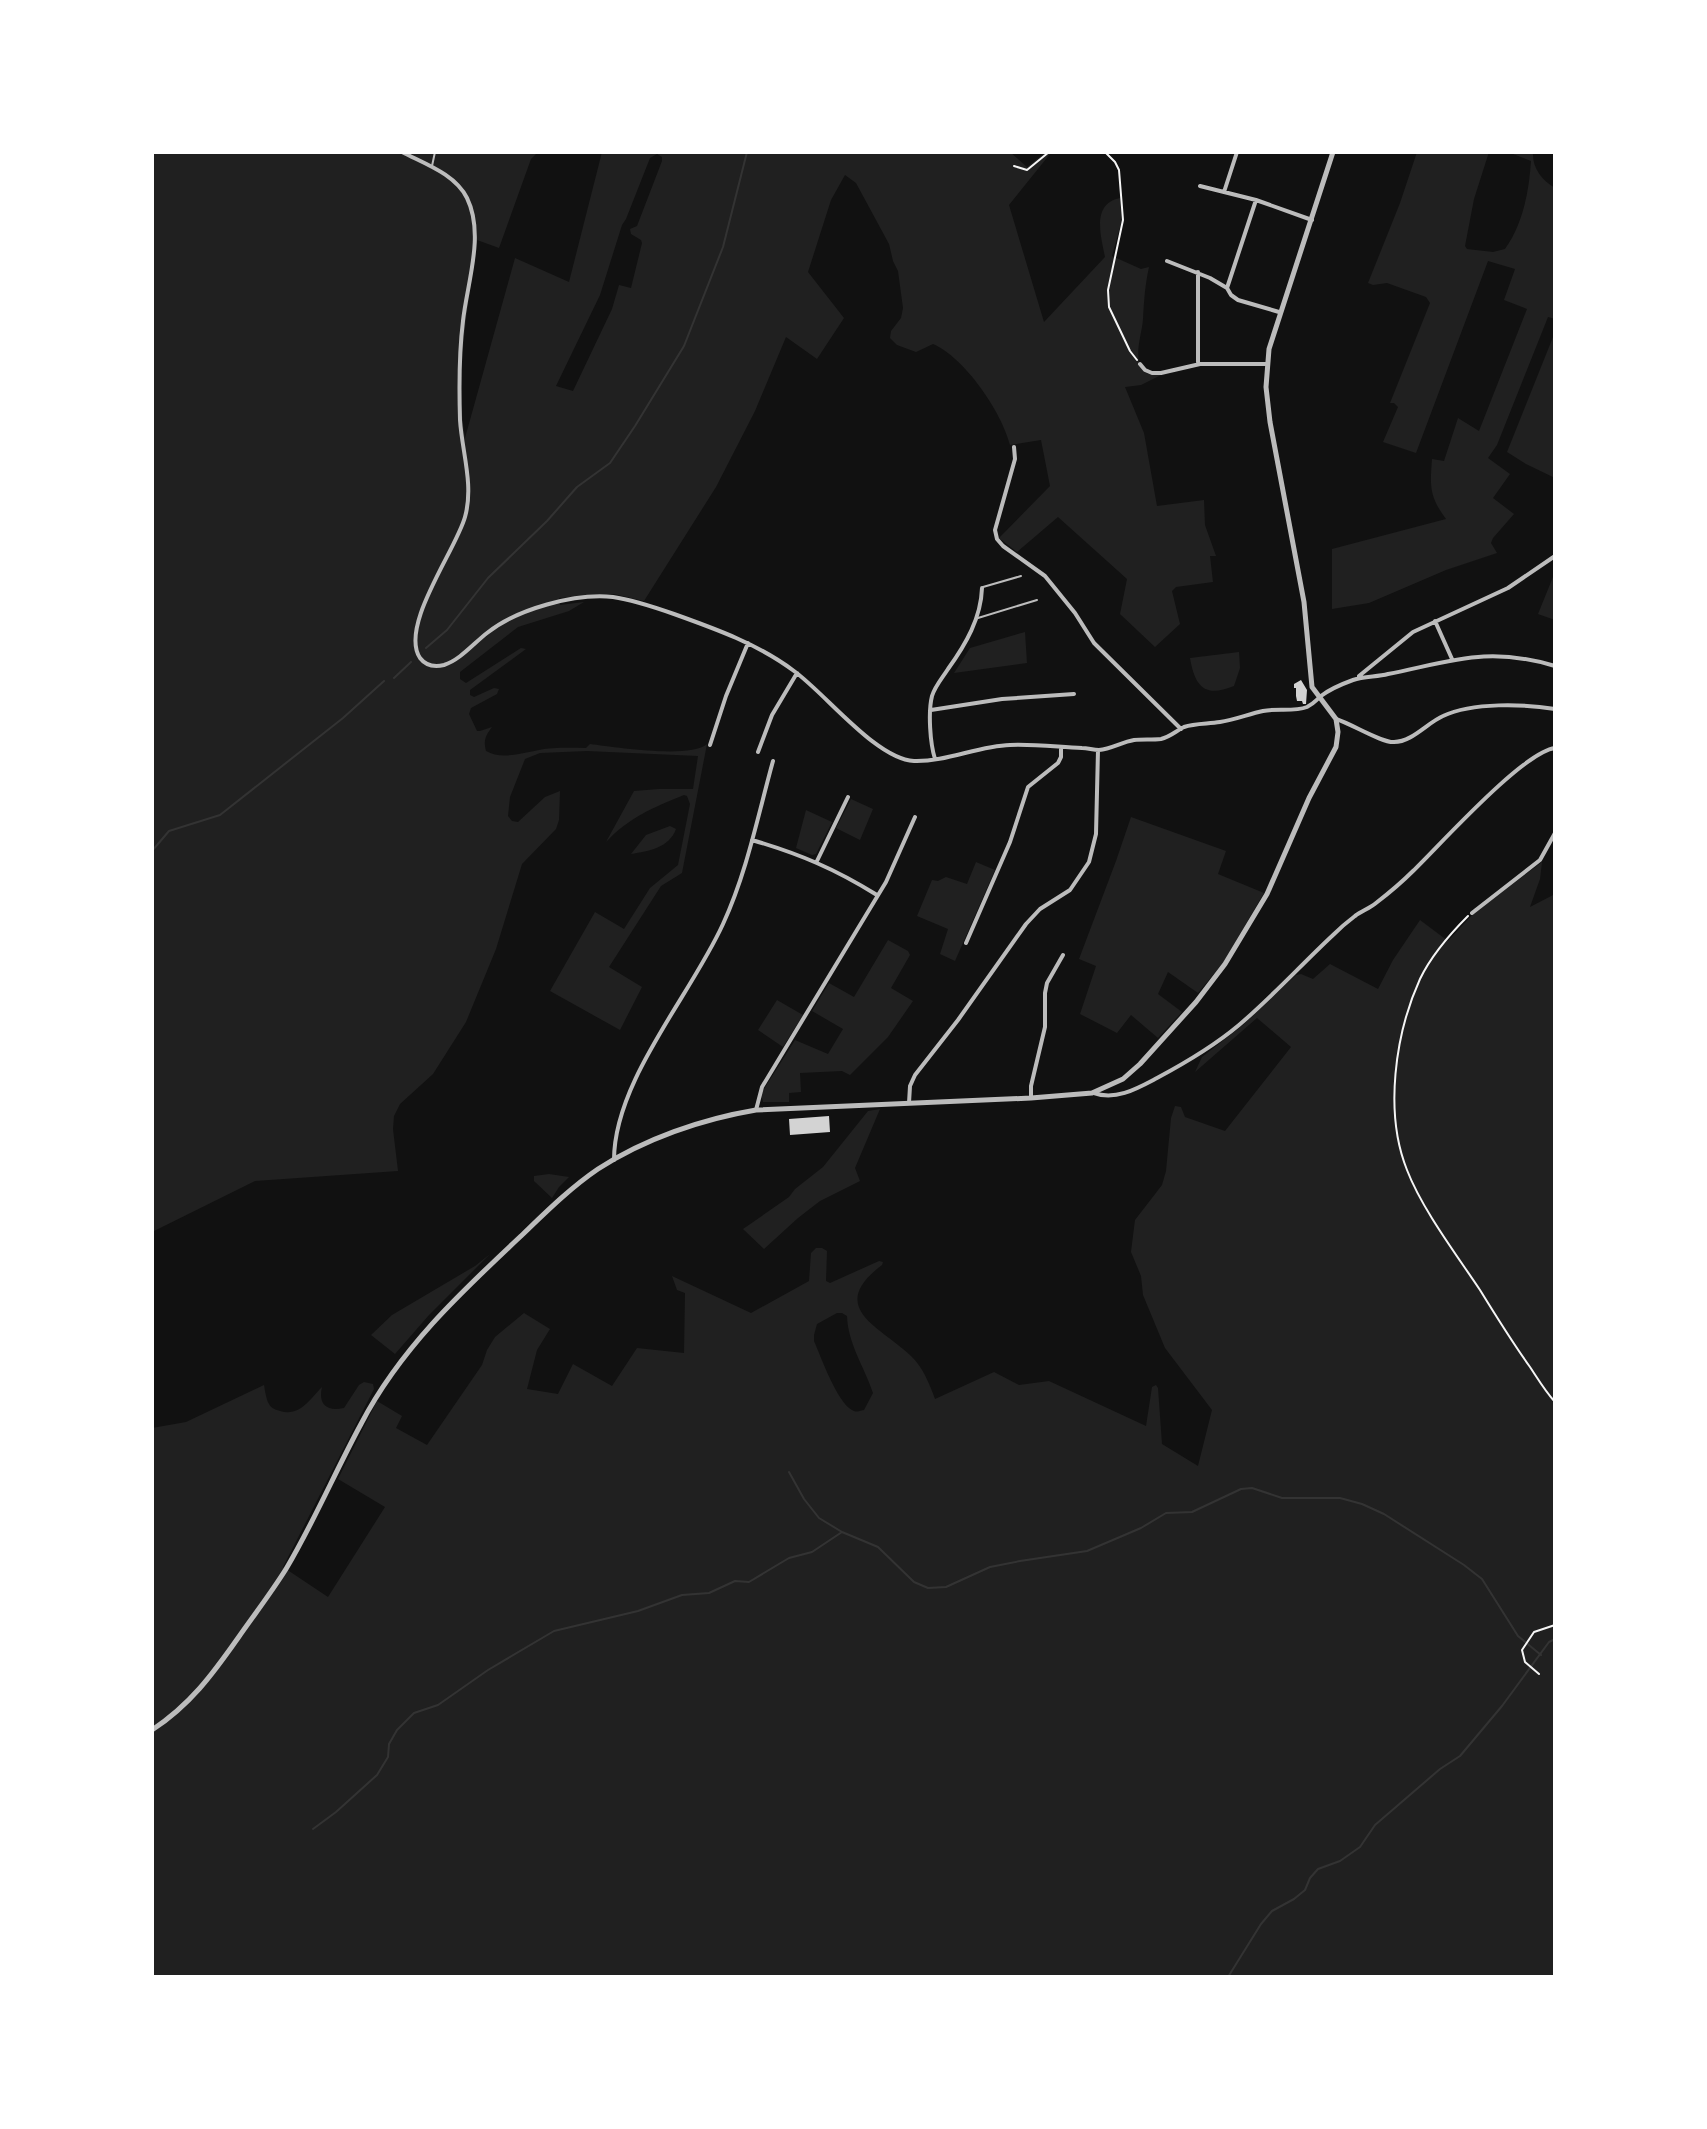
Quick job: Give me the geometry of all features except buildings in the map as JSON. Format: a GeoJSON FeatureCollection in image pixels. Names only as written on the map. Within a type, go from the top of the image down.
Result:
{"type":"FeatureCollection","features":[{"type":"Feature","properties":{"kind":"street"},"geometry":{"type":"LineString","coordinates":[[402,152],[459,185],[473,224],[471,269],[461,345],[461,422],[469,491],[466,516],[427,596],[417,632],[417,650],[426,664],[446,665],[491,629],[520,613],[562,601],[613,597],[705,625],[748,643],[797,673],[877,746],[894,757],[908,761],[935,759],[1008,745],[1098,750],[1133,740],[1163,739],[1181,729],[1267,710],[1311,705],[1334,688],[1357,678],[1413,632],[1508,588],[1555,556]]}},
{"type":"Feature","properties":{"kind":"street"},"geometry":{"type":"LineString","coordinates":[[1224,192],[1237,152]]}},
{"type":"Feature","properties":{"kind":"street"},"geometry":{"type":"LineString","coordinates":[[1333,152],[1279,312],[1266,364],[1270,422],[1304,602],[1312,687],[1336,719],[1392,742],[1410,737],[1443,716],[1457,711],[1513,706],[1555,709]]}},
{"type":"Feature","properties":{"kind":"street"},"geometry":{"type":"LineString","coordinates":[[1200,186],[1256,200],[1312,220]]}},
{"type":"Feature","properties":{"kind":"street"},"geometry":{"type":"LineString","coordinates":[[1227,288],[1256,200]]}},
{"type":"Feature","properties":{"kind":"street"},"geometry":{"type":"LineString","coordinates":[[1167,261],[1198,272],[1227,288],[1238,300],[1279,312]]}},
{"type":"Feature","properties":{"kind":"street"},"geometry":{"type":"LineString","coordinates":[[1198,272],[1200,364]]}},
{"type":"Feature","properties":{"kind":"street"},"geometry":{"type":"LineString","coordinates":[[1140,364],[1152,373],[1200,364],[1266,364]]}},
{"type":"Feature","properties":{"kind":"street"},"geometry":{"type":"LineString","coordinates":[[1014,447],[1015,459],[995,530],[997,539],[1045,576],[1094,643],[1181,729]]}},
{"type":"Feature","properties":{"kind":"street"},"geometry":{"type":"LineString","coordinates":[[935,759],[931,748],[931,697],[977,618],[982,603],[982,588]]}},
{"type":"Feature","properties":{"kind":"street"},"geometry":{"type":"LineString","coordinates":[[1435,621],[1452,659]]}},
{"type":"Feature","properties":{"kind":"street"},"geometry":{"type":"LineString","coordinates":[[710,745],[748,643]]}},
{"type":"Feature","properties":{"kind":"street"},"geometry":{"type":"LineString","coordinates":[[1357,678],[1385,675],[1452,659],[1495,655],[1555,666]]}},
{"type":"Feature","properties":{"kind":"street"},"geometry":{"type":"LineString","coordinates":[[758,752],[772,715],[797,673]]}},
{"type":"Feature","properties":{"kind":"street"},"geometry":{"type":"LineString","coordinates":[[931,710],[1002,699],[1074,694]]}},
{"type":"Feature","properties":{"kind":"street"},"geometry":{"type":"LineString","coordinates":[[152,1730],[200,1690],[269,1595],[306,1532],[378,1393],[413,1345],[448,1306],[582,1180],[614,1160],[693,1125],[730,1114],[756,1110],[1092,1093],[1123,1079],[1196,1002],[1225,964],[1267,894],[1309,798],[1336,747],[1336,719]]}},
{"type":"Feature","properties":{"kind":"street"},"geometry":{"type":"LineString","coordinates":[[966,943],[1010,842],[1028,787],[1058,763],[1061,747]]}},
{"type":"Feature","properties":{"kind":"street"},"geometry":{"type":"LineString","coordinates":[[1092,1093],[1113,1095],[1138,1088],[1183,1064],[1223,1037],[1356,915],[1376,904],[1410,874],[1462,820],[1529,760],[1547,749],[1555,748]]}},
{"type":"Feature","properties":{"kind":"street"},"geometry":{"type":"LineString","coordinates":[[909,1103],[910,1086],[915,1075],[1026,924],[1040,909],[1070,890],[1089,862],[1096,834],[1098,750]]}},
{"type":"Feature","properties":{"kind":"street"},"geometry":{"type":"LineString","coordinates":[[614,1160],[617,1129],[627,1099],[644,1063],[720,932],[737,892],[773,761]]}},
{"type":"Feature","properties":{"kind":"street"},"geometry":{"type":"LineString","coordinates":[[817,861],[848,797]]}},
{"type":"Feature","properties":{"kind":"street"},"geometry":{"type":"LineString","coordinates":[[756,1110],[762,1087],[886,882],[915,817]]}},
{"type":"Feature","properties":{"kind":"street"},"geometry":{"type":"LineString","coordinates":[[1472,913],[1540,860],[1555,833]]}},
{"type":"Feature","properties":{"kind":"street"},"geometry":{"type":"LineString","coordinates":[[751,839],[817,861],[877,895]]}},
{"type":"Feature","properties":{"kind":"street"},"geometry":{"type":"LineString","coordinates":[[1031,1098],[1045,1027],[1047,983],[1063,955]]}},
{"type":"Feature","properties":{"kind":"lane"},"geometry":{"type":"LineString","coordinates":[[431,167],[435,152]]}},
{"type":"Feature","properties":{"kind":"lane"},"geometry":{"type":"LineString","coordinates":[[982,588],[1021,576]]}},
{"type":"Feature","properties":{"kind":"lane"},"geometry":{"type":"LineString","coordinates":[[977,618],[1037,600]]}},
{"type":"Feature","properties":{"kind":"path"},"geometry":{"type":"LineString","coordinates":[[1014,166],[1027,170],[1049,152]]}},
{"type":"Feature","properties":{"kind":"path"},"geometry":{"type":"LineString","coordinates":[[1105,152],[1119,170],[1123,220],[1108,290],[1109,307],[1130,351],[1140,364]]}},
{"type":"Feature","properties":{"kind":"path"},"geometry":{"type":"LineString","coordinates":[[1472,913],[1434,957],[1421,978],[1410,1006],[1397,1069],[1396,1136],[1407,1171],[1424,1203],[1507,1334],[1555,1402]]}},
{"type":"Feature","properties":{"kind":"path"},"geometry":{"type":"LineString","coordinates":[[1539,1674],[1525,1662],[1522,1650],[1534,1632],[1555,1625]]}},
{"type":"Feature","properties":{"kind":"shaded area"},"geometry":{"type":"Polygon","coordinates":[[[152,152],[538,152],[531,159],[499,248],[477,240],[462,364],[465,438],[515,258],[569,282],[602,152],[1010,152],[1027,167],[1049,152],[1009,205],[1044,322],[1105,257],[1100,231],[1101,214],[1111,201],[1120,198],[1122,220],[1112,256],[1141,269],[1149,267],[1139,360],[1145,373],[1161,375],[1141,385],[1125,387],[1144,433],[1157,506],[1204,500],[1205,525],[1216,556],[1210,556],[1213,582],[1176,587],[1172,591],[1180,624],[1155,647],[1120,614],[1127,579],[1058,517],[1017,552],[999,538],[1050,486],[1041,440],[1010,445],[990,402],[957,361],[933,344],[916,352],[897,345],[890,338],[903,308],[898,271],[889,244],[856,183],[845,175],[831,200],[808,272],[844,318],[817,359],[786,337],[755,411],[716,487],[644,601],[614,594],[559,598],[560,605],[584,602],[569,611],[518,627],[460,672],[460,679],[466,683],[521,648],[526,649],[470,690],[470,695],[474,697],[494,688],[499,689],[497,694],[471,708],[469,714],[477,731],[492,727],[485,744],[486,751],[492,754],[586,748],[590,744],[651,751],[685,751],[707,744],[682,873],[661,886],[609,967],[642,987],[620,1030],[550,991],[595,912],[624,929],[650,888],[678,865],[690,804],[684,795],[632,820],[606,842],[634,791],[693,789],[698,756],[587,751],[540,753],[525,759],[510,797],[508,816],[518,822],[545,797],[560,791],[556,829],[522,864],[496,949],[466,1022],[433,1074],[400,1104],[394,1116],[398,1171],[255,1181],[152,1232],[152,152]],[[657,154],[650,158],[622,225],[600,295],[556,386],[573,391],[612,309],[619,285],[631,288],[642,243],[631,234],[630,229],[637,226],[662,157],[657,154]]]}},
{"type":"Feature","properties":{"kind":"shaded area"},"geometry":{"type":"Polygon","coordinates":[[[1417,152],[1489,152],[1474,199],[1465,246],[1467,249],[1493,252],[1505,249],[1511,239],[1521,218],[1529,184],[1531,161],[1508,152],[1533,152],[1539,173],[1555,188],[1555,319],[1548,317],[1497,445],[1488,458],[1510,474],[1493,498],[1514,514],[1493,538],[1491,543],[1497,553],[1446,570],[1369,603],[1332,609],[1332,549],[1446,519],[1436,504],[1432,490],[1432,459],[1444,461],[1458,418],[1479,431],[1527,309],[1504,300],[1515,269],[1488,261],[1416,453],[1383,442],[1398,407],[1390,403],[1430,303],[1426,297],[1387,283],[1368,283],[1417,152]]]}},
{"type":"Feature","properties":{"kind":"shaded area"},"geometry":{"type":"Polygon","coordinates":[[[1555,332],[1555,478],[1507,452],[1555,332]]]}},
{"type":"Feature","properties":{"kind":"shaded area"},"geometry":{"type":"Polygon","coordinates":[[[1555,572],[1555,620],[1538,614],[1555,572]]]}},
{"type":"Feature","properties":{"kind":"shaded area"},"geometry":{"type":"Polygon","coordinates":[[[1025,632],[1027,663],[954,673],[970,648],[1025,632]]]}},
{"type":"Feature","properties":{"kind":"shaded area"},"geometry":{"type":"Polygon","coordinates":[[[1239,652],[1240,668],[1234,686],[1216,691],[1198,683],[1190,658],[1239,652]]]}},
{"type":"Feature","properties":{"kind":"shaded area"},"geometry":{"type":"Polygon","coordinates":[[[851,799],[873,809],[860,840],[836,828],[851,799]]]}},
{"type":"Feature","properties":{"kind":"shaded area"},"geometry":{"type":"Polygon","coordinates":[[[806,810],[832,822],[816,854],[812,855],[796,848],[806,810]]]}},
{"type":"Feature","properties":{"kind":"shaded area"},"geometry":{"type":"Polygon","coordinates":[[[1131,817],[1226,851],[1218,874],[1264,893],[1223,963],[1198,993],[1168,972],[1158,994],[1182,1012],[1158,1038],[1131,1015],[1117,1033],[1080,1014],[1096,966],[1079,959],[1131,817]]]}},
{"type":"Feature","properties":{"kind":"shaded area"},"geometry":{"type":"Polygon","coordinates":[[[670,826],[676,829],[669,840],[651,850],[631,854],[646,835],[670,826]]]}},
{"type":"Feature","properties":{"kind":"shaded area"},"geometry":{"type":"Polygon","coordinates":[[[976,862],[995,870],[955,961],[940,954],[948,929],[917,916],[932,880],[946,877],[967,884],[976,862]]]}},
{"type":"Feature","properties":{"kind":"shaded area"},"geometry":{"type":"Polygon","coordinates":[[[1542,862],[1540,879],[1530,907],[1555,894],[1555,1977],[152,1977],[152,1428],[186,1422],[264,1385],[270,1405],[287,1412],[304,1406],[322,1387],[322,1402],[328,1408],[344,1408],[359,1385],[364,1382],[373,1384],[374,1389],[283,1567],[328,1597],[385,1507],[338,1479],[377,1401],[402,1416],[396,1428],[427,1445],[482,1365],[495,1337],[524,1313],[550,1329],[537,1350],[527,1389],[558,1394],[573,1364],[612,1386],[637,1348],[684,1353],[685,1293],[677,1290],[672,1276],[751,1313],[809,1281],[811,1253],[816,1248],[822,1248],[827,1251],[826,1281],[830,1283],[879,1261],[883,1262],[858,1293],[858,1305],[874,1326],[915,1360],[926,1376],[935,1399],[994,1372],[1019,1385],[1049,1381],[1146,1426],[1152,1387],[1156,1385],[1162,1444],[1198,1466],[1212,1410],[1165,1348],[1143,1295],[1141,1276],[1131,1252],[1135,1220],[1162,1185],[1175,1106],[1181,1107],[1185,1117],[1225,1131],[1291,1047],[1257,1018],[1195,1072],[1202,1057],[1243,1025],[1296,975],[1313,979],[1330,964],[1378,989],[1420,920],[1448,941],[1473,914],[1542,862]],[[842,1313],[817,1324],[814,1341],[841,1398],[858,1412],[864,1410],[873,1393],[853,1346],[847,1316],[842,1313]]]}},
{"type":"Feature","properties":{"kind":"shaded area"},"geometry":{"type":"Polygon","coordinates":[[[888,940],[910,955],[891,988],[913,1001],[888,1037],[850,1075],[842,1071],[800,1073],[801,1092],[789,1093],[789,1102],[763,1102],[761,1095],[764,1089],[795,1040],[828,1054],[843,1029],[812,1011],[829,983],[854,997],[888,940]]]}},
{"type":"Feature","properties":{"kind":"shaded area"},"geometry":{"type":"Polygon","coordinates":[[[777,1000],[803,1015],[783,1047],[758,1030],[777,1000]]]}},
{"type":"Feature","properties":{"kind":"shaded area"},"geometry":{"type":"Polygon","coordinates":[[[880,1109],[855,1168],[860,1181],[820,1201],[764,1249],[743,1229],[789,1197],[823,1167],[868,1111],[880,1109]]]}},
{"type":"Feature","properties":{"kind":"shaded area"},"geometry":{"type":"Polygon","coordinates":[[[549,1174],[569,1177],[552,1198],[534,1181],[534,1176],[549,1174]]]}},
{"type":"Feature","properties":{"kind":"shaded area"},"geometry":{"type":"Polygon","coordinates":[[[490,1254],[395,1354],[371,1335],[392,1315],[490,1254]]]}},
{"type":"Feature","properties":{"kind":"waterway"},"geometry":{"type":"LineString","coordinates":[[426,648],[447,630],[488,578],[577,487],[610,463],[635,426],[684,346],[723,247],[747,152]]}},
{"type":"Feature","properties":{"kind":"waterway"},"geometry":{"type":"LineString","coordinates":[[394,678],[411,662]]}},
{"type":"Feature","properties":{"kind":"waterway"},"geometry":{"type":"LineString","coordinates":[[152,851],[169,831],[220,815],[343,718],[384,681]]}},
{"type":"Feature","properties":{"kind":"waterway"},"geometry":{"type":"LineString","coordinates":[[789,1472],[819,1518],[842,1532],[878,1547],[914,1582],[928,1588],[946,1587],[990,1567],[1087,1551],[1141,1528],[1166,1513],[1192,1512],[1241,1489],[1252,1488],[1282,1498],[1340,1498],[1384,1514],[1482,1579],[1518,1636],[1541,1655]]}},
{"type":"Feature","properties":{"kind":"waterway"},"geometry":{"type":"LineString","coordinates":[[313,1829],[377,1775],[388,1757],[389,1744],[397,1730],[414,1713],[438,1705],[488,1670],[554,1631],[638,1611],[682,1595],[709,1593],[735,1581],[749,1582],[789,1558],[812,1552],[842,1532]]}},
{"type":"Feature","properties":{"kind":"waterway"},"geometry":{"type":"LineString","coordinates":[[1228,1977],[1272,1911],[1305,1890],[1318,1869],[1340,1861],[1360,1847],[1375,1825],[1440,1769],[1460,1756],[1549,1642],[1555,1639]]}}]}
